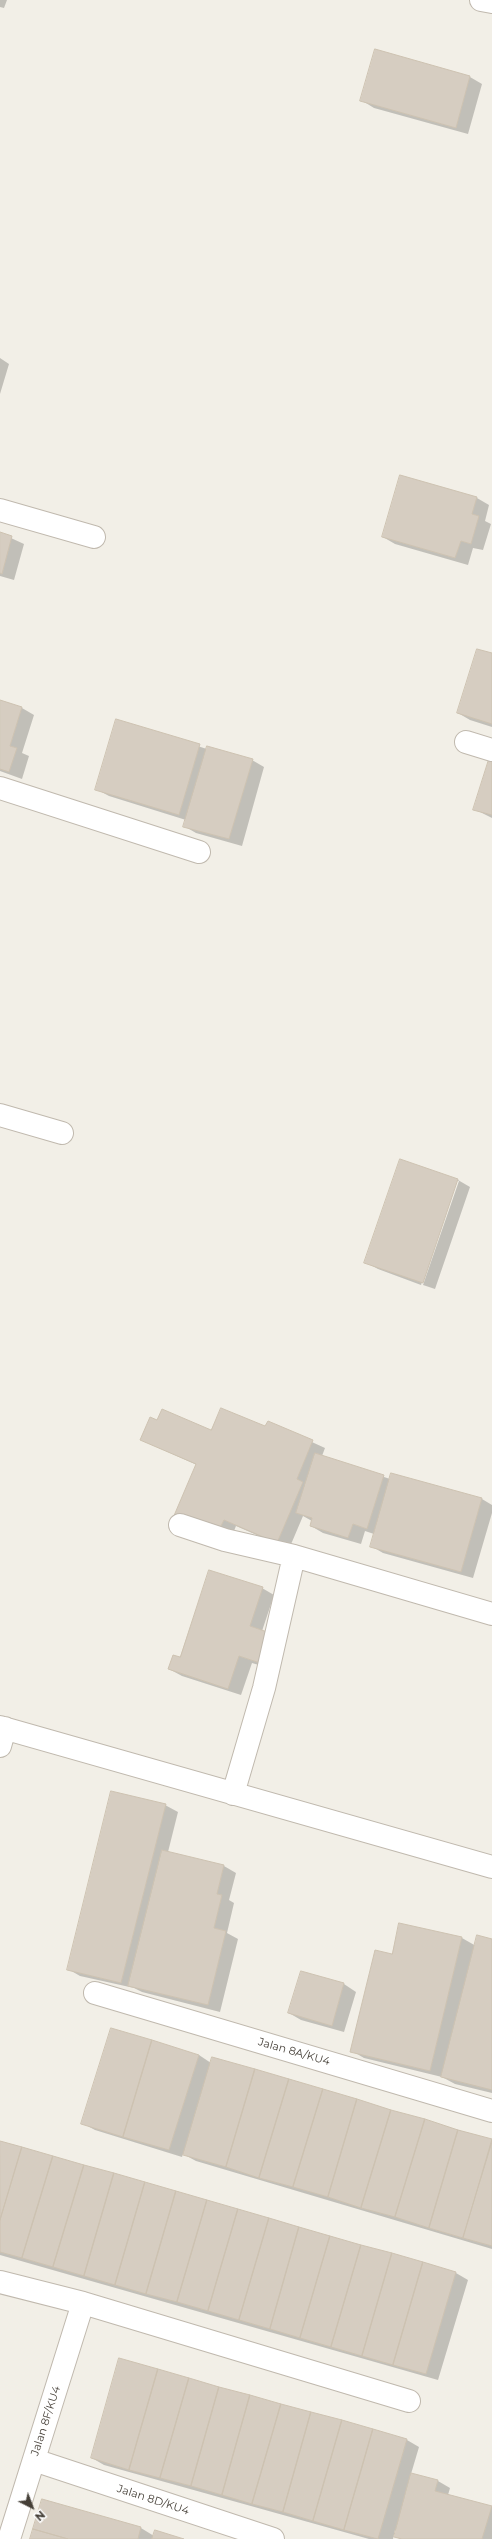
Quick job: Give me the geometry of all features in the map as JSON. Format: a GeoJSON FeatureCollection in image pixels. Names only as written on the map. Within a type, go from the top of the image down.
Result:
{"type":"FeatureCollection","features":[{"type":"Feature","properties":{"kind":"street"},"geometry":{"type":"LineString","coordinates":[[481,0],[492,2]]}},
{"type":"Feature","properties":{"kind":"street"},"geometry":{"type":"LineString","coordinates":[[0,510],[94,537]]}},
{"type":"Feature","properties":{"kind":"street"},"geometry":{"type":"LineString","coordinates":[[466,742],[492,750]]}},
{"type":"Feature","properties":{"kind":"street"},"geometry":{"type":"LineString","coordinates":[[0,788],[199,852]]}},
{"type":"Feature","properties":{"kind":"street"},"geometry":{"type":"LineString","coordinates":[[0,1115],[62,1133]]}},
{"type":"Feature","properties":{"kind":"street"},"geometry":{"type":"LineString","coordinates":[[180,1525],[225,1540],[294,1556],[492,1614]]}},
{"type":"Feature","properties":{"kind":"street"},"geometry":{"type":"LineString","coordinates":[[233,1794],[264,1688],[294,1556]]}},
{"type":"Feature","properties":{"kind":"street"},"geometry":{"type":"LineString","coordinates":[[2,1734],[233,1794],[492,1868]]}},
{"type":"Feature","properties":{"kind":"street","name":"Jalan 8A/KU4"},"geometry":{"type":"LineString","coordinates":[[95,1994],[492,2111]]}},
{"type":"Feature","properties":{"kind":"street"},"geometry":{"type":"LineString","coordinates":[[0,2282],[83,2303],[409,2401]]}},
{"type":"Feature","properties":{"kind":"street","name":"Jalan 8F/KU4"},"geometry":{"type":"LineString","coordinates":[[9,2539],[83,2303]]}},
{"type":"Feature","properties":{"kind":"street","name":"Jalan 8D/KU4"},"geometry":{"type":"LineString","coordinates":[[34,2460],[273,2539]]}},
{"type":"Feature","properties":{"kind":"building"},"geometry":{"type":"Polygon","coordinates":[[[375,49],[470,76],[456,128],[360,101],[375,49]]]}},
{"type":"Feature","properties":{"kind":"building"},"geometry":{"type":"Polygon","coordinates":[[[400,475],[477,497],[472,514],[479,516],[471,544],[461,541],[455,558],[382,537],[400,475]]]}},
{"type":"Feature","properties":{"kind":"building"},"geometry":{"type":"Polygon","coordinates":[[[0,532],[12,536],[2,574],[0,573],[0,532]]]}},
{"type":"Feature","properties":{"kind":"building"},"geometry":{"type":"Polygon","coordinates":[[[477,649],[492,653],[492,724],[457,713],[477,649]]]}},
{"type":"Feature","properties":{"kind":"building"},"geometry":{"type":"Polygon","coordinates":[[[0,700],[22,707],[10,746],[17,748],[9,772],[0,769],[0,700]]]}},
{"type":"Feature","properties":{"kind":"building"},"geometry":{"type":"Polygon","coordinates":[[[116,719],[200,744],[179,815],[95,790],[116,719]]]}},
{"type":"Feature","properties":{"kind":"building"},"geometry":{"type":"Polygon","coordinates":[[[207,746],[253,759],[229,839],[183,827],[207,746]]]}},
{"type":"Feature","properties":{"kind":"building"},"geometry":{"type":"Polygon","coordinates":[[[492,749],[492,815],[473,810],[492,749]]]}},
{"type":"Feature","properties":{"kind":"building"},"geometry":{"type":"Polygon","coordinates":[[[400,1159],[458,1179],[423,1283],[364,1263],[400,1159]]]}},
{"type":"Feature","properties":{"kind":"building"},"geometry":{"type":"Polygon","coordinates":[[[221,1408],[265,1426],[268,1421],[313,1440],[297,1479],[303,1482],[277,1543],[224,1520],[216,1536],[173,1518],[196,1464],[140,1440],[150,1417],[157,1420],[162,1409],[211,1430],[221,1408]]]}},
{"type":"Feature","properties":{"kind":"building"},"geometry":{"type":"Polygon","coordinates":[[[315,1453],[384,1475],[367,1529],[353,1524],[348,1538],[310,1526],[312,1518],[296,1513],[315,1453]]]}},
{"type":"Feature","properties":{"kind":"building"},"geometry":{"type":"Polygon","coordinates":[[[391,1473],[482,1498],[461,1572],[370,1547],[391,1473]]]}},
{"type":"Feature","properties":{"kind":"building"},"geometry":{"type":"Polygon","coordinates":[[[209,1570],[263,1587],[250,1626],[273,1634],[263,1664],[239,1656],[228,1689],[168,1669],[173,1655],[180,1657],[209,1570]]]}},
{"type":"Feature","properties":{"kind":"building"},"geometry":{"type":"Polygon","coordinates":[[[111,1791],[166,1804],[121,1983],[67,1970],[111,1791]]]}},
{"type":"Feature","properties":{"kind":"building"},"geometry":{"type":"Polygon","coordinates":[[[162,1850],[224,1865],[217,1894],[222,1895],[214,1928],[226,1931],[208,2005],[128,1986],[162,1850]]]}},
{"type":"Feature","properties":{"kind":"building"},"geometry":{"type":"Polygon","coordinates":[[[399,1923],[462,1937],[430,2071],[350,2052],[375,1950],[392,1954],[399,1923]]]}},
{"type":"Feature","properties":{"kind":"building"},"geometry":{"type":"Polygon","coordinates":[[[477,1935],[492,1939],[492,2090],[441,2077],[477,1935]]]}},
{"type":"Feature","properties":{"kind":"building"},"geometry":{"type":"Polygon","coordinates":[[[301,1971],[344,1983],[332,2026],[288,2013],[301,1971]]]}},
{"type":"Feature","properties":{"kind":"building"},"geometry":{"type":"Polygon","coordinates":[[[111,2028],[152,2040],[123,2137],[81,2124],[111,2028]]]}},
{"type":"Feature","properties":{"kind":"building"},"geometry":{"type":"Polygon","coordinates":[[[152,2040],[199,2055],[169,2150],[123,2137],[152,2040]]]}},
{"type":"Feature","properties":{"kind":"building"},"geometry":{"type":"Polygon","coordinates":[[[212,2057],[255,2069],[226,2167],[183,2155],[212,2057]]]}},
{"type":"Feature","properties":{"kind":"building"},"geometry":{"type":"Polygon","coordinates":[[[255,2069],[289,2079],[259,2178],[226,2167],[255,2069]]]}},
{"type":"Feature","properties":{"kind":"building"},"geometry":{"type":"Polygon","coordinates":[[[289,2079],[323,2089],[293,2187],[259,2178],[289,2079]]]}},
{"type":"Feature","properties":{"kind":"building"},"geometry":{"type":"Polygon","coordinates":[[[323,2089],[357,2099],[328,2197],[293,2187],[323,2089]]]}},
{"type":"Feature","properties":{"kind":"building"},"geometry":{"type":"Polygon","coordinates":[[[357,2099],[391,2110],[361,2208],[328,2197],[357,2099]]]}},
{"type":"Feature","properties":{"kind":"building"},"geometry":{"type":"Polygon","coordinates":[[[391,2110],[425,2119],[395,2217],[361,2208],[391,2110]]]}},
{"type":"Feature","properties":{"kind":"building"},"geometry":{"type":"Polygon","coordinates":[[[425,2119],[458,2130],[429,2228],[395,2217],[425,2119]]]}},
{"type":"Feature","properties":{"kind":"building"},"geometry":{"type":"Polygon","coordinates":[[[458,2130],[492,2139],[463,2238],[429,2228],[458,2130]]]}},
{"type":"Feature","properties":{"kind":"building"},"geometry":{"type":"Polygon","coordinates":[[[0,2141],[22,2147],[0,2220],[0,2141]]]}},
{"type":"Feature","properties":{"kind":"building"},"geometry":{"type":"Polygon","coordinates":[[[492,2142],[492,2246],[463,2238],[492,2142]]]}},
{"type":"Feature","properties":{"kind":"building"},"geometry":{"type":"Polygon","coordinates":[[[22,2147],[53,2156],[22,2258],[0,2252],[0,2220],[22,2147]]]}},
{"type":"Feature","properties":{"kind":"building"},"geometry":{"type":"Polygon","coordinates":[[[53,2156],[84,2165],[53,2267],[22,2258],[53,2156]]]}},
{"type":"Feature","properties":{"kind":"building"},"geometry":{"type":"Polygon","coordinates":[[[84,2165],[114,2173],[84,2276],[53,2267],[84,2165]]]}},
{"type":"Feature","properties":{"kind":"building"},"geometry":{"type":"Polygon","coordinates":[[[114,2173],[145,2182],[115,2285],[84,2276],[114,2173]]]}},
{"type":"Feature","properties":{"kind":"building"},"geometry":{"type":"Polygon","coordinates":[[[145,2182],[176,2191],[146,2294],[115,2285],[145,2182]]]}},
{"type":"Feature","properties":{"kind":"building"},"geometry":{"type":"Polygon","coordinates":[[[176,2191],[207,2200],[177,2302],[146,2294],[176,2191]]]}},
{"type":"Feature","properties":{"kind":"building"},"geometry":{"type":"Polygon","coordinates":[[[207,2200],[238,2209],[208,2311],[177,2302],[207,2200]]]}},
{"type":"Feature","properties":{"kind":"building"},"geometry":{"type":"Polygon","coordinates":[[[238,2209],[269,2218],[239,2320],[208,2311],[238,2209]]]}},
{"type":"Feature","properties":{"kind":"building"},"geometry":{"type":"Polygon","coordinates":[[[269,2218],[299,2227],[270,2329],[239,2320],[269,2218]]]}},
{"type":"Feature","properties":{"kind":"building"},"geometry":{"type":"Polygon","coordinates":[[[299,2227],[330,2236],[300,2338],[270,2329],[299,2227]]]}},
{"type":"Feature","properties":{"kind":"building"},"geometry":{"type":"Polygon","coordinates":[[[330,2236],[361,2245],[331,2347],[300,2338],[330,2236]]]}},
{"type":"Feature","properties":{"kind":"building"},"geometry":{"type":"Polygon","coordinates":[[[361,2245],[392,2253],[362,2356],[331,2347],[361,2245]]]}},
{"type":"Feature","properties":{"kind":"building"},"geometry":{"type":"Polygon","coordinates":[[[392,2253],[423,2262],[393,2365],[362,2356],[392,2253]]]}},
{"type":"Feature","properties":{"kind":"building"},"geometry":{"type":"Polygon","coordinates":[[[423,2262],[456,2272],[426,2374],[393,2365],[423,2262]]]}},
{"type":"Feature","properties":{"kind":"building"},"geometry":{"type":"Polygon","coordinates":[[[119,2358],[158,2369],[129,2470],[91,2458],[119,2358]]]}},
{"type":"Feature","properties":{"kind":"building"},"geometry":{"type":"Polygon","coordinates":[[[158,2369],[189,2378],[160,2478],[129,2470],[158,2369]]]}},
{"type":"Feature","properties":{"kind":"building"},"geometry":{"type":"Polygon","coordinates":[[[189,2378],[219,2387],[191,2486],[160,2478],[189,2378]]]}},
{"type":"Feature","properties":{"kind":"building"},"geometry":{"type":"Polygon","coordinates":[[[219,2387],[250,2395],[222,2495],[191,2486],[219,2387]]]}},
{"type":"Feature","properties":{"kind":"building"},"geometry":{"type":"Polygon","coordinates":[[[250,2395],[281,2404],[252,2504],[222,2495],[250,2395]]]}},
{"type":"Feature","properties":{"kind":"building"},"geometry":{"type":"Polygon","coordinates":[[[281,2404],[311,2412],[283,2512],[252,2504],[281,2404]]]}},
{"type":"Feature","properties":{"kind":"building"},"geometry":{"type":"Polygon","coordinates":[[[311,2412],[342,2420],[313,2521],[283,2512],[311,2412]]]}},
{"type":"Feature","properties":{"kind":"building"},"geometry":{"type":"Polygon","coordinates":[[[342,2420],[373,2429],[344,2530],[313,2521],[342,2420]]]}},
{"type":"Feature","properties":{"kind":"building"},"geometry":{"type":"Polygon","coordinates":[[[373,2429],[407,2439],[378,2539],[344,2530],[373,2429]]]}},
{"type":"Feature","properties":{"kind":"building"},"geometry":{"type":"Polygon","coordinates":[[[411,2473],[438,2480],[435,2491],[492,2506],[482,2539],[402,2539],[394,2537],[411,2473]]]}},
{"type":"Feature","properties":{"kind":"building"},"geometry":{"type":"Polygon","coordinates":[[[42,2499],[141,2527],[138,2539],[68,2539],[33,2529],[42,2499]]]}},
{"type":"Feature","properties":{"kind":"building"},"geometry":{"type":"Polygon","coordinates":[[[33,2529],[68,2539],[30,2539],[33,2529]]]}},
{"type":"Feature","properties":{"kind":"building"},"geometry":{"type":"Polygon","coordinates":[[[155,2530],[184,2539],[152,2539],[155,2530]]]}}]}
